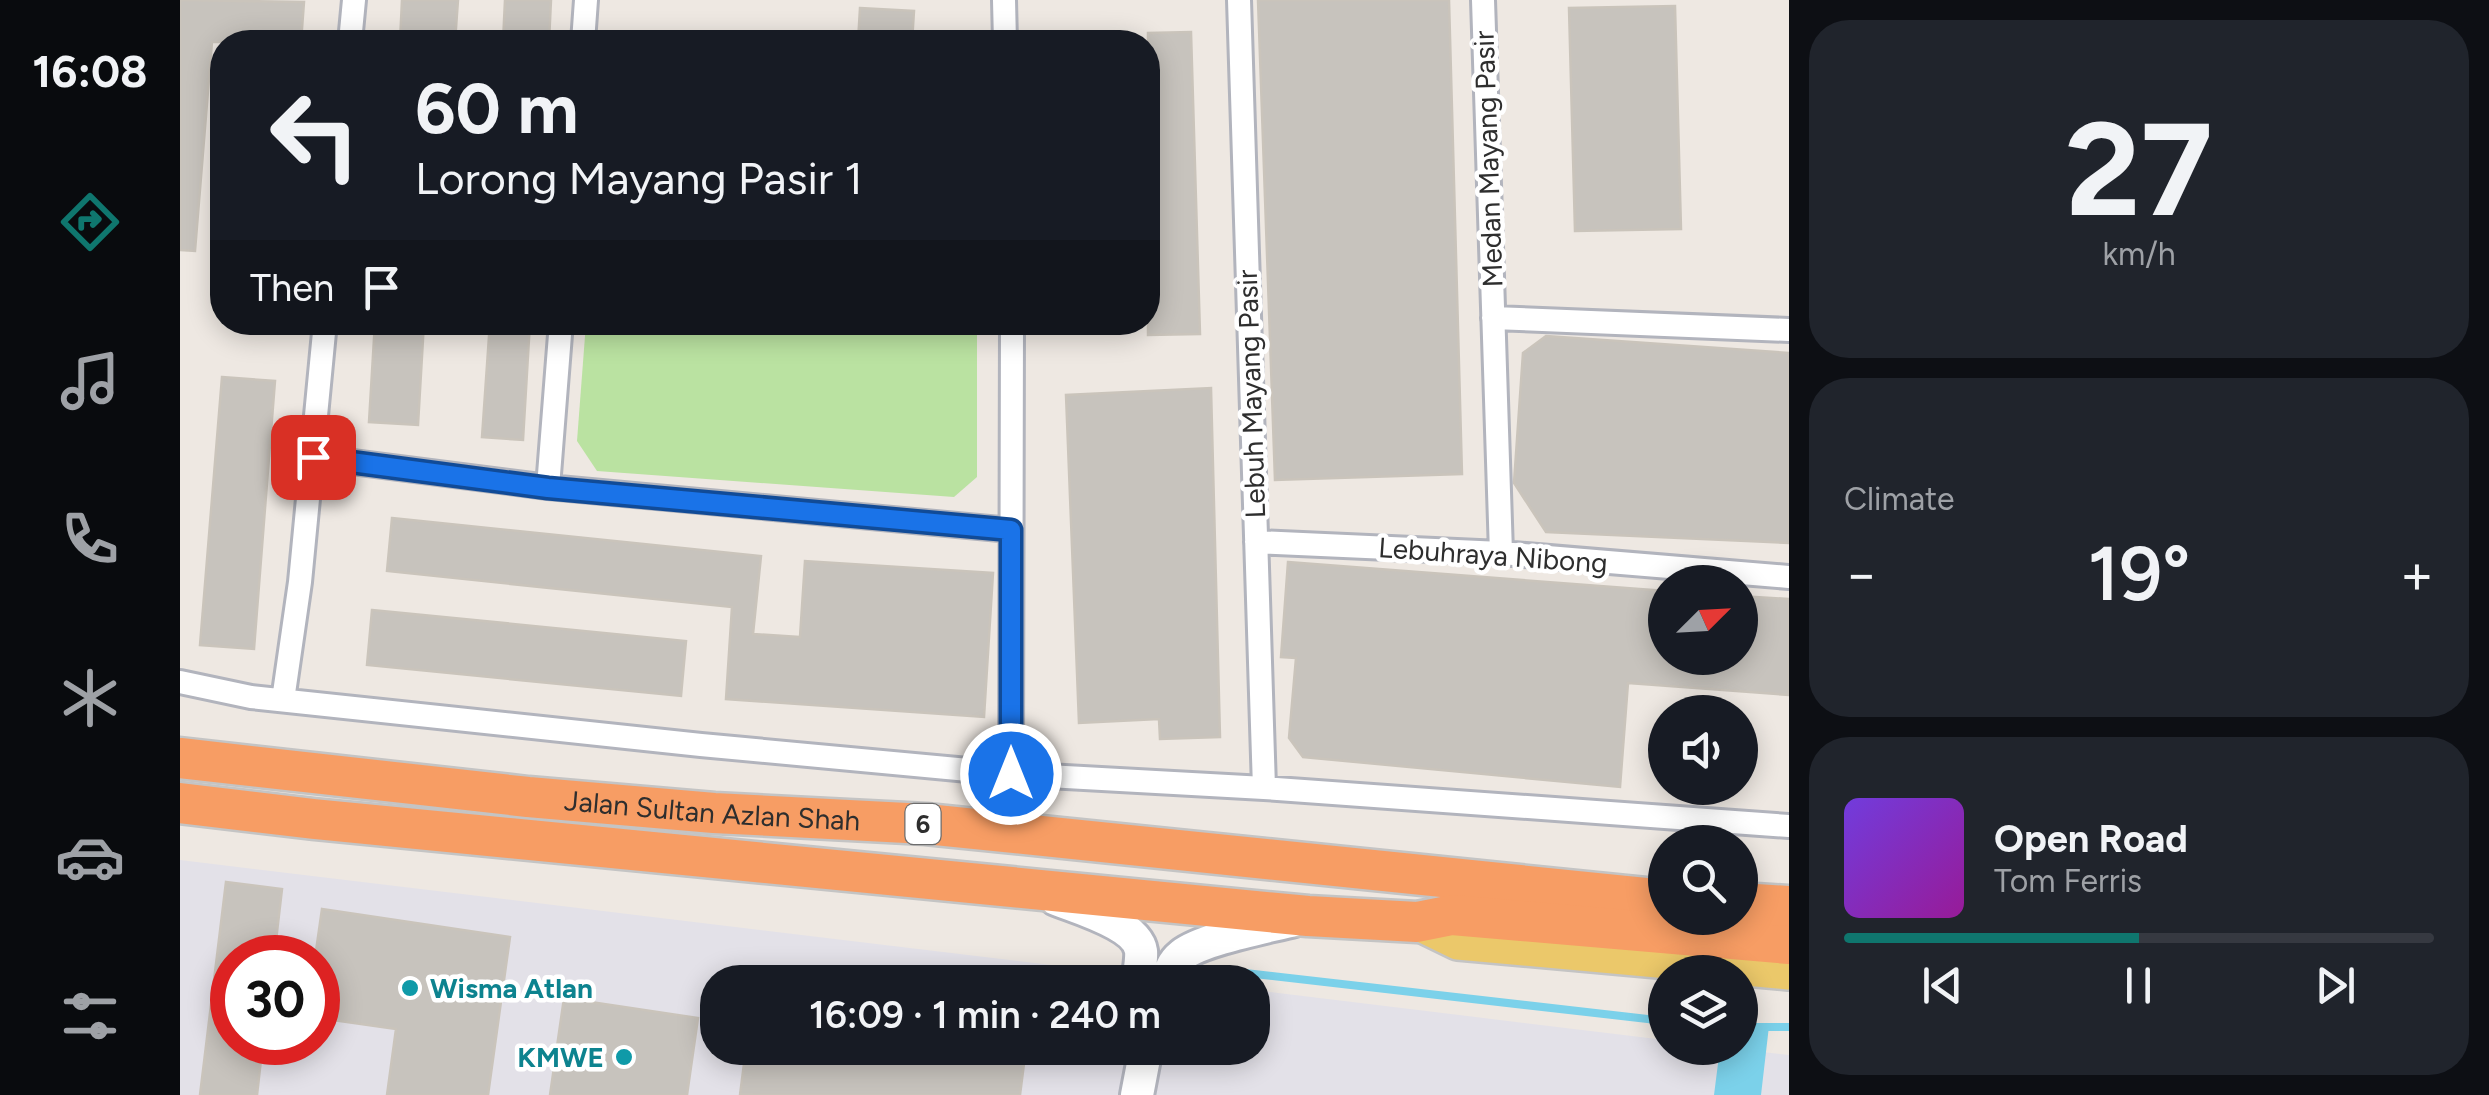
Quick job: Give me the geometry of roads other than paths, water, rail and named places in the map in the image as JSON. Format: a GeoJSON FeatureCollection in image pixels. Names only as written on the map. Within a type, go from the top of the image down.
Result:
{"type":"FeatureCollection","features":[{"type":"Feature","properties":{"kind":"highway","name":"Jalan Sultan Azlan Shah"},"geometry":{"type":"LineString","coordinates":[[181,757],[528,797],[714,813],[926,824],[1648,898]]}},
{"type":"Feature","properties":{"kind":"highway","name":"Jalan Sultan Azlan Shah"},"geometry":{"type":"LineString","coordinates":[[180,803],[314,820],[1308,916],[1416,922],[1452,915],[1789,944]]}},
{"type":"Feature","properties":{"kind":"highway"},"geometry":{"type":"LineString","coordinates":[[1758,905],[1789,906]]}},
{"type":"Feature","properties":{"kind":"main road","name":"Jalan Sultan Azlan Shah"},"geometry":{"type":"LineString","coordinates":[[1416,922],[1458,942],[1789,972]]}},
{"type":"Feature","properties":{"kind":"street"},"geometry":{"type":"LineString","coordinates":[[351,30],[354,0]]}},
{"type":"Feature","properties":{"kind":"street"},"geometry":{"type":"LineString","coordinates":[[584,30],[586,0]]}},
{"type":"Feature","properties":{"kind":"street"},"geometry":{"type":"LineString","coordinates":[[1004,0],[1005,30]]}},
{"type":"Feature","properties":{"kind":"street","name":"Lebuh Mayang Pasir"},"geometry":{"type":"LineString","coordinates":[[1239,0],[1264,788]]}},
{"type":"Feature","properties":{"kind":"street","name":"Medan Mayang Pasir"},"geometry":{"type":"LineString","coordinates":[[1483,0],[1501,553]]}},
{"type":"Feature","properties":{"kind":"street","name":"Medan Mayang Pasir"},"geometry":{"type":"LineString","coordinates":[[1493,318],[1789,330]]}},
{"type":"Feature","properties":{"kind":"street"},"geometry":{"type":"LineString","coordinates":[[283,700],[313,457],[323,335]]}},
{"type":"Feature","properties":{"kind":"street"},"geometry":{"type":"LineString","coordinates":[[548,488],[560,335]]}},
{"type":"Feature","properties":{"kind":"street"},"geometry":{"type":"LineString","coordinates":[[1011,774],[1012,335]]}},
{"type":"Feature","properties":{"kind":"street"},"geometry":{"type":"LineString","coordinates":[[313,457],[548,488],[1011,530]]}},
{"type":"Feature","properties":{"kind":"street","name":"Lebuhraya Nibong"},"geometry":{"type":"LineString","coordinates":[[1256,542],[1501,553],[1789,577]]}},
{"type":"Feature","properties":{"kind":"street"},"geometry":{"type":"LineString","coordinates":[[180,682],[283,700],[1011,774],[1789,826]]}},
{"type":"Feature","properties":{"kind":"street"},"geometry":{"type":"LineString","coordinates":[[1026,887],[1121,926],[1135,937],[1141,950],[1140,965]]}},
{"type":"Feature","properties":{"kind":"street"},"geometry":{"type":"LineString","coordinates":[[1173,965],[1197,946],[1308,916]]}},
{"type":"Feature","properties":{"kind":"street"},"geometry":{"type":"LineString","coordinates":[[1137,1095],[1142,1065]]}},
{"type":"Feature","properties":{"kind":"water"},"geometry":{"type":"Polygon","coordinates":[[[1758,1026],[1769,1026],[1761,1095],[1714,1095],[1718,1065],[1758,1065],[1758,1026]]]}},
{"type":"Feature","properties":{"kind":"waterway"},"geometry":{"type":"LineString","coordinates":[[1270,976],[1648,1019]]}},
{"type":"Feature","properties":{"kind":"waterway"},"geometry":{"type":"LineString","coordinates":[[1758,1027],[1789,1027]]}},
{"type":"Feature","properties":{"kind":"place","name":"Wisma Atlan"},"geometry":{"type":"Point","coordinates":[410,988]}},
{"type":"Feature","properties":{"kind":"place","name":"KMWE"},"geometry":{"type":"Point","coordinates":[624,1057]}}]}
